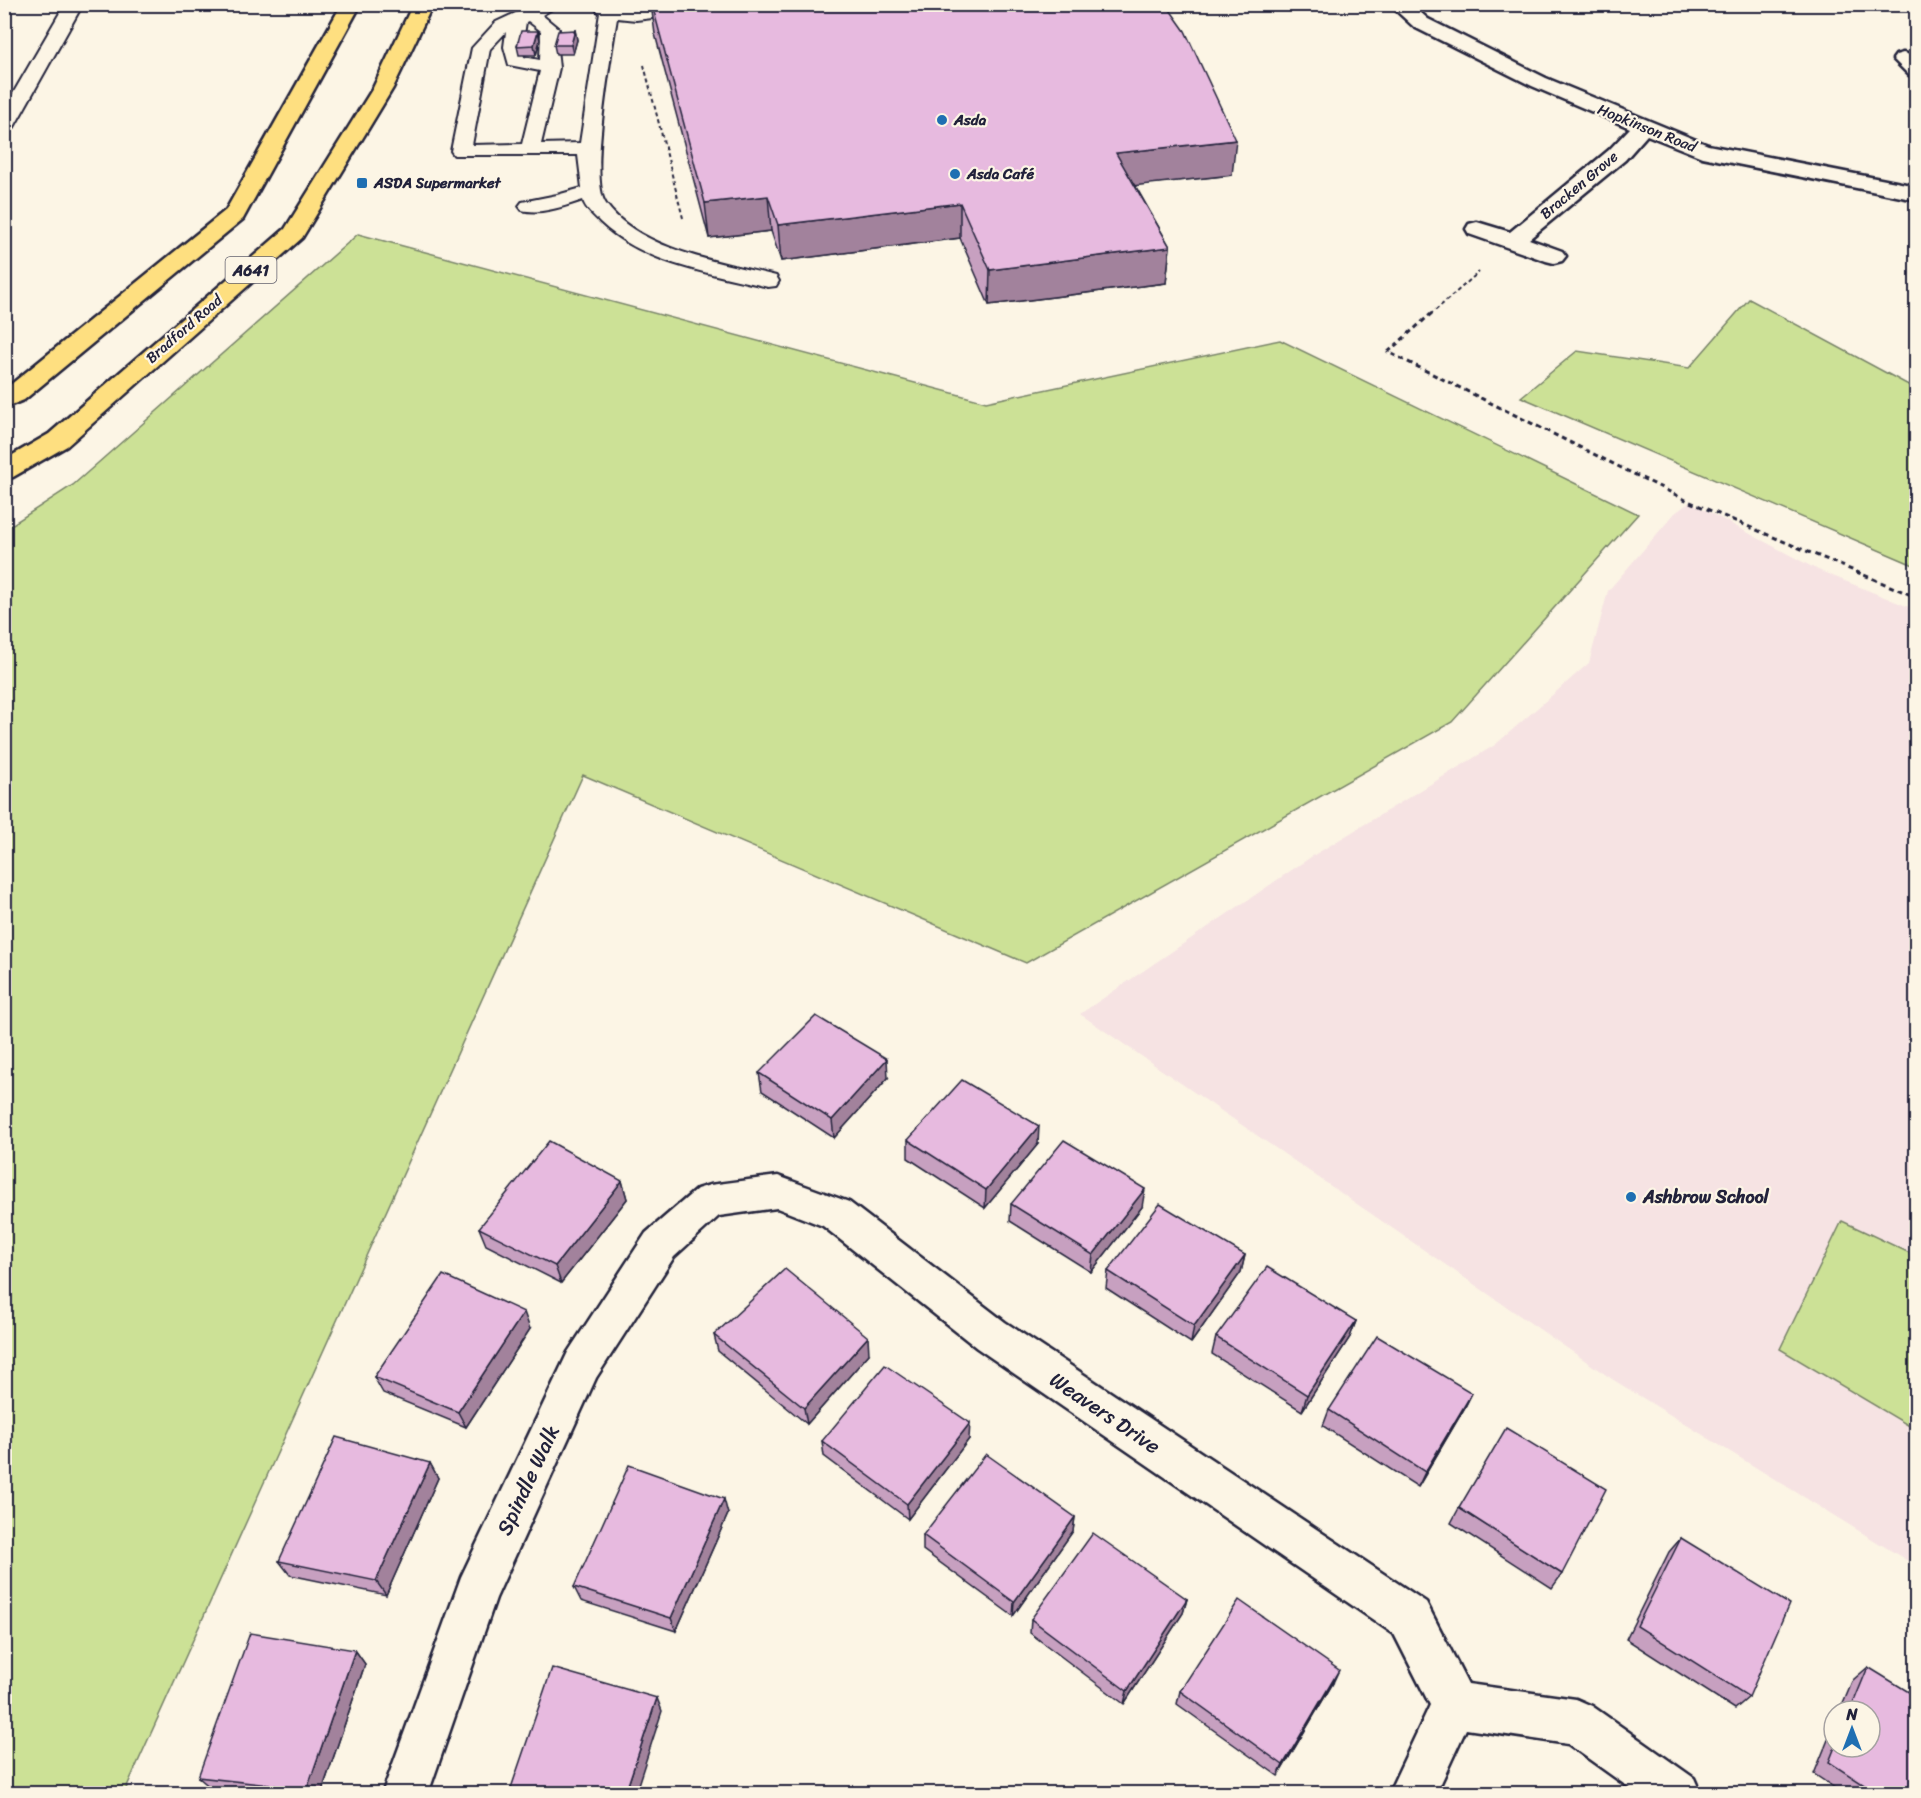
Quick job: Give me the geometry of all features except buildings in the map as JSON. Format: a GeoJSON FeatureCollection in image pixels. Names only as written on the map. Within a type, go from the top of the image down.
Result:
{"type":"FeatureCollection","features":[{"type":"Feature","properties":{"kind":"main road"},"geometry":{"type":"LineString","coordinates":[[4,400],[24,387],[235,214],[352,4]]}},
{"type":"Feature","properties":{"kind":"main road","name":"Bradford Road"},"geometry":{"type":"LineString","coordinates":[[4,471],[57,440],[294,233],[382,88],[423,4]]}},
{"type":"Feature","properties":{"kind":"street","name":"Hopkinson Road"},"geometry":{"type":"LineString","coordinates":[[1398,4],[1421,23],[1529,77],[1702,150],[1917,194]]}},
{"type":"Feature","properties":{"kind":"street","name":"Bracken Grove"},"geometry":{"type":"LineString","coordinates":[[1514,241],[1617,154],[1643,127]]}},
{"type":"Feature","properties":{"kind":"street"},"geometry":{"type":"LineString","coordinates":[[1477,230],[1554,256]]}},
{"type":"Feature","properties":{"kind":"street","name":"Weavers Drive"},"geometry":{"type":"LineString","coordinates":[[710,1201],[778,1192],[836,1215],[991,1335],[1410,1618],[1454,1705]]}},
{"type":"Feature","properties":{"kind":"street","name":"Spindle Walk"},"geometry":{"type":"LineString","coordinates":[[405,1794],[476,1592],[582,1365],[660,1245],[710,1201]]}},
{"type":"Feature","properties":{"kind":"street"},"geometry":{"type":"LineString","coordinates":[[1411,1794],[1454,1705],[1576,1722],[1678,1794]]}},
{"type":"Feature","properties":{"kind":"lane"},"geometry":{"type":"LineString","coordinates":[[4,127],[74,4]]}},
{"type":"Feature","properties":{"kind":"lane"},"geometry":{"type":"LineString","coordinates":[[551,4],[502,26],[481,48],[461,151],[589,149]]}},
{"type":"Feature","properties":{"kind":"lane"},"geometry":{"type":"LineString","coordinates":[[727,4],[671,7],[636,15],[604,8],[589,149],[592,191],[594,204],[624,233],[681,260],[768,281]]}},
{"type":"Feature","properties":{"kind":"lane"},"geometry":{"type":"LineString","coordinates":[[523,16],[550,29],[548,49],[550,68],[530,150]]}},
{"type":"Feature","properties":{"kind":"lane"},"geometry":{"type":"LineString","coordinates":[[523,16],[513,47],[516,61],[550,68]]}},
{"type":"Feature","properties":{"kind":"lane"},"geometry":{"type":"LineString","coordinates":[[529,206],[560,201],[592,191]]}},
{"type":"Feature","properties":{"kind":"path"},"geometry":{"type":"LineString","coordinates":[[641,56],[689,238],[671,255]]}},
{"type":"Feature","properties":{"kind":"path"},"geometry":{"type":"LineString","coordinates":[[1514,241],[1388,352],[1690,502],[1917,597]]}},
{"type":"Feature","properties":{"kind":"shaded area","name":"Ashbrow School"},"geometry":{"type":"Polygon","coordinates":[[[1690,502],[1818,570],[1916,610],[1916,1566],[1612,1379],[1080,1014],[1311,857],[1495,745],[1589,663],[1608,591],[1675,513],[1690,502]]]}},
{"type":"Feature","properties":{"kind":"green space"},"geometry":{"type":"Polygon","coordinates":[[[358,234],[986,402],[1280,340],[1638,514],[1452,722],[1026,963],[583,775],[124,1793],[5,1793],[4,1159],[7,1155],[4,1154],[5,529],[73,485],[358,234]]]}},
{"type":"Feature","properties":{"kind":"green space"},"geometry":{"type":"Polygon","coordinates":[[[1749,299],[1916,389],[1916,566],[1521,397],[1577,351],[1689,368],[1749,299]]]}},
{"type":"Feature","properties":{"kind":"green space"},"geometry":{"type":"Polygon","coordinates":[[[1842,1221],[1916,1256],[1916,1430],[1780,1349],[1842,1221]]]}},
{"type":"Feature","properties":{"kind":"place","name":"Asda"},"geometry":{"type":"Point","coordinates":[942,120]}},
{"type":"Feature","properties":{"kind":"place","name":"Asda Café"},"geometry":{"type":"Point","coordinates":[955,174]}},
{"type":"Feature","properties":{"kind":"place","name":"ASDA Supermarket"},"geometry":{"type":"Point","coordinates":[362,183]}},
{"type":"Feature","properties":{"kind":"place","name":"Ashbrow School"},"geometry":{"type":"Point","coordinates":[1631,1197]}}]}
